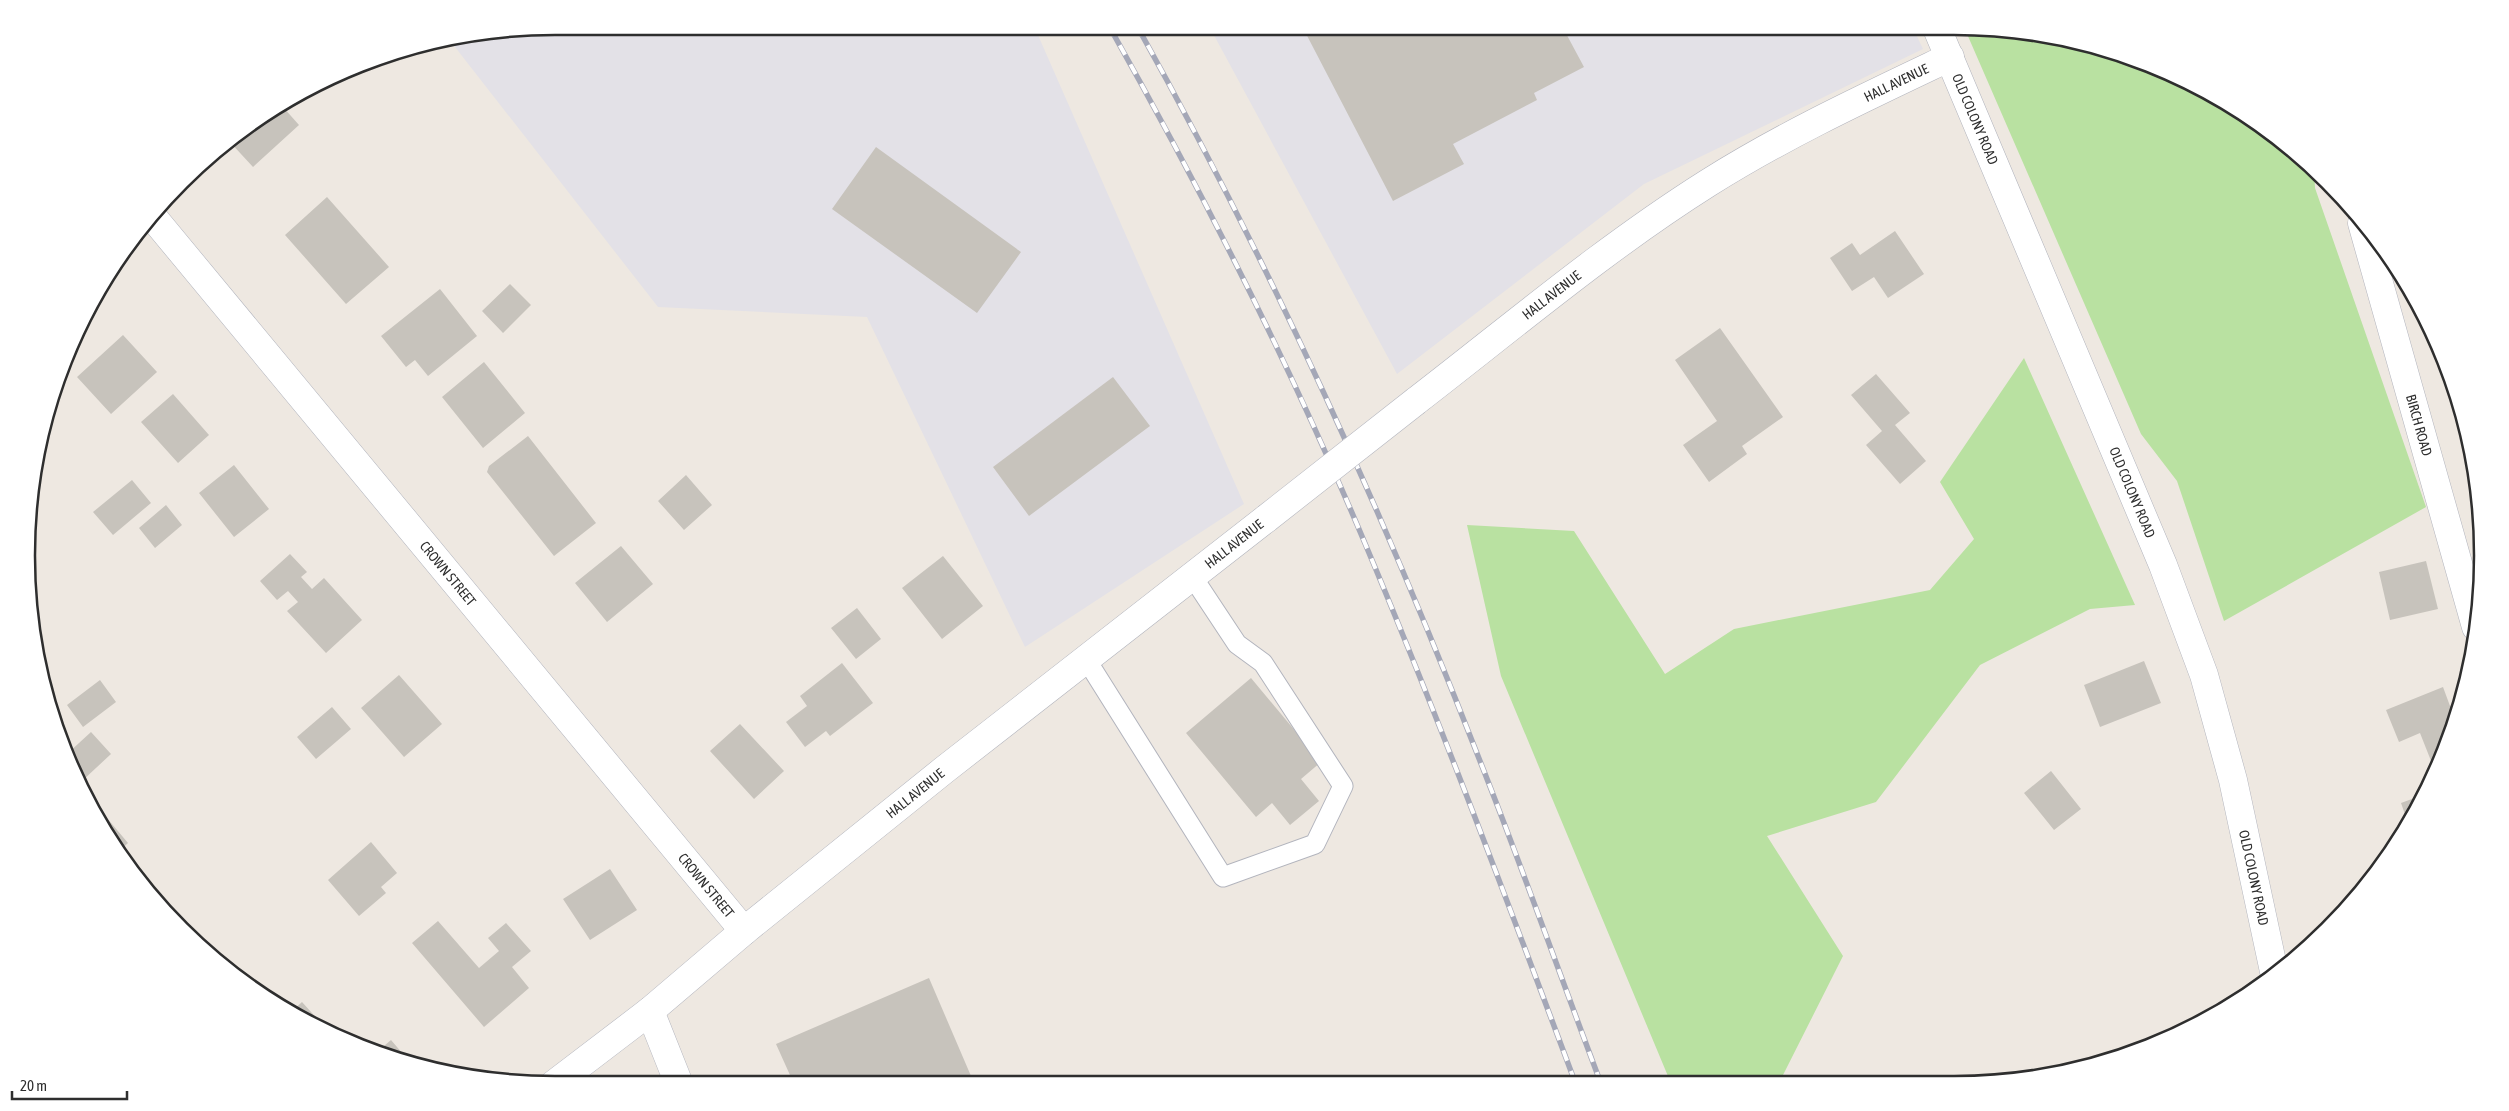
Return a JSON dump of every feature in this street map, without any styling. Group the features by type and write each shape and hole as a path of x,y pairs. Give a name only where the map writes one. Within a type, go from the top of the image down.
{"street":[{"name":"OLD COLONY ROAD","path":"1940,35 2163,565 2204,675 2233,780 2273,966"},
{"name":"HALL AVENUE","path":"564,1076 650,1011 744,931 1086,659 1612,248 1708,184 1799,129 1950,57"},
{"name":"CROWN STREET","path":"157,222 744,931"},
{"name":"BIRCH ROAD","path":"2367,240 2471,610"},
{"path":"650,1011 676,1076"}],"lane":[{"path":"1086,659 1223,877 1315,844 1343,786 1263,664 1237,644 1192,576"}],"shaded area":[{"path":"556,35 1038,35 1244,504 1025,647 867,317 658,307 454,45 488,39"},
{"path":"1214,35 1916,35 1923,49 1644,184 1397,374"}],"green space":[{"path":"1968,35 2021,39 2055,45 2121,63 2153,75 2214,105 2243,123 2297,164 2315,180 2315,188 2426,507 2224,621 2177,481 2141,434"},
{"path":"2024,358 2135,605 2090,609 1980,665 1876,802 1767,836 1843,956 1783,1076 1668,1076 1501,676 1467,525 1574,531 1665,674 1734,629 1930,590 1974,539 1940,482"}],"building":[{"path":"1307,35 1567,35 1584,67 1534,93 1537,100 1453,144 1464,164 1393,201"},
{"path":"286,111 299,125 253,167 234,147"},
{"path":"876,147 1021,252 977,313 832,209"},
{"path":"327,197 389,267 346,304 285,235"},
{"path":"1895,231 1924,274 1888,298 1874,277 1852,291 1830,258 1852,243 1860,255"},
{"path":"510,284 531,305 503,333 482,311"},
{"path":"440,289 477,336 428,376 415,360 406,367 381,336"},
{"path":"1720,328 1783,417 1742,446 1747,454 1709,482 1683,445 1717,421 1675,360"},
{"path":"123,335 157,372 111,414 77,377"},
{"path":"484,362 525,413 483,448 442,397"},
{"path":"1876,374 1910,413 1895,425 1926,461 1900,484 1866,445 1882,431 1851,395"},
{"path":"1113,377 1150,426 1029,516 993,467"},
{"path":"173,394 209,435 178,463 141,422"},
{"path":"528,436 596,523 554,556 487,472 489,466"},
{"path":"234,465 269,509 234,537 199,493"},
{"path":"686,475 712,505 684,530 658,501"},
{"path":"132,480 151,503 113,535 93,512"},
{"path":"166,505 182,525 155,548 139,528"},
{"path":"621,546 653,584 607,622 575,583"},
{"path":"290,554 307,572 301,577 312,589 324,578 362,620 326,653 287,611 298,602 288,591 277,600 260,581"},
{"path":"943,556 983,606 942,639 902,588"},
{"path":"2426,561 2438,609 2390,620 2379,572"},
{"path":"857,608 881,639 856,659 831,628"},
{"path":"2144,661 2161,703 2100,727 2084,685"},
{"path":"842,663 873,703 830,736 826,731 805,747 786,722 807,706 800,696"},
{"path":"399,675 442,724 404,757 361,708"},
{"path":"1251,678 1321,762 1301,779 1319,801 1290,825 1272,803 1256,817 1186,733"},
{"path":"100,680 116,702 83,727 67,705"},
{"path":"2443,687 2451,705 2431,761 2420,733 2399,742 2386,710"},
{"path":"332,707 351,729 316,759 297,737"},
{"path":"740,724 784,771 754,799 710,751"},
{"path":"91,732 111,754 85,778 73,749"},
{"path":"2051,771 2081,809 2054,830 2024,793"},
{"path":"2413,798 2405,814 2401,803"},
{"path":"105,815 128,843 124,846"},
{"path":"371,842 397,873 381,887 386,893 359,916 328,880"},
{"path":"610,869 637,910 590,940 563,899"},
{"path":"438,921 479,968 499,951 488,938 506,923 531,951 512,967 529,988 484,1027 412,943"},
{"path":"929,978 971,1076 790,1076 776,1044"},
{"path":"302,1002 315,1017 297,1007"},
{"path":"391,1040 401,1052 388,1048 384,1046"}],"railway":[{"path":"1114,35 1178,152 1244,280 1336,475 1446,742 1573,1076"},
{"path":"1142,35 1233,205 1278,296 1404,573 1480,761 1598,1076"}]}
